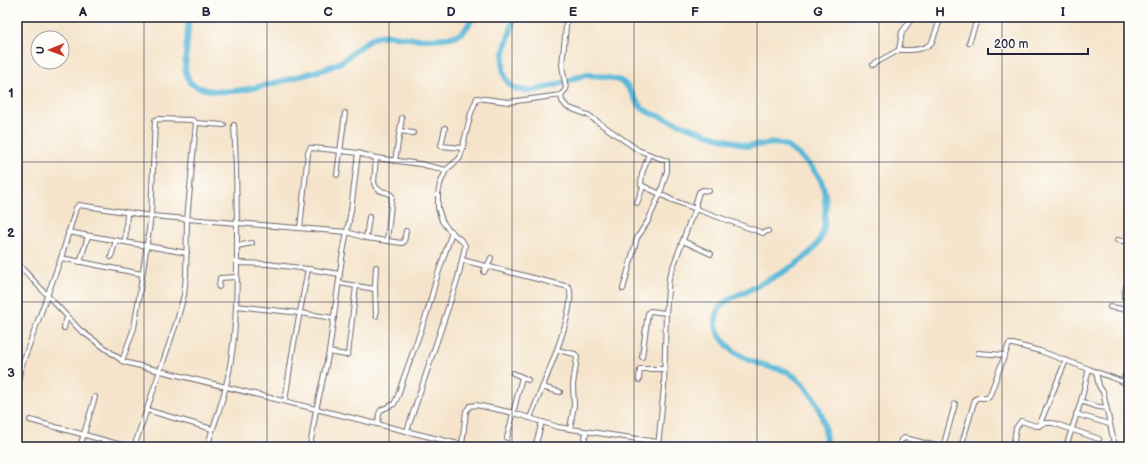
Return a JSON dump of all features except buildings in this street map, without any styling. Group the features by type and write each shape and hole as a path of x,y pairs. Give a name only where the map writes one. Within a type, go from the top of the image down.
{"street":[{"path":"567,17 562,65 562,73 566,88 561,95 562,101 568,107 588,115 635,148 665,160 667,163 667,171 660,194 648,221 637,238 623,289"},
{"path":"898,50 902,32 913,17"},
{"path":"872,66 898,50 913,50 929,46 932,42 941,17"},
{"path":"969,43 978,17"},
{"path":"407,430 455,287 462,260 464,244 444,224 438,208 438,194 440,184 446,170 460,158 471,113 477,98 509,102 561,95"},
{"path":"337,175 346,114"},
{"path":"395,161 402,118"},
{"path":"122,361 134,328 150,216 155,120 193,120 196,123 224,125"},
{"path":"134,447 159,370 177,321 184,295 187,253 187,220 196,123"},
{"path":"207,447 226,386 234,340 237,277 237,174 234,125"},
{"path":"445,128 441,146 463,148"},
{"path":"400,132 414,133"},
{"path":"300,228 308,150 312,148 340,150 446,170"},
{"path":"310,447 316,410 329,352 358,153"},
{"path":"637,202 643,187 641,185 642,174 649,154"},
{"path":"376,158 374,179 375,187 378,190 390,193 392,196 387,241"},
{"path":"643,187 696,209 762,233 768,231"},
{"path":"658,447 664,369 666,313 670,278 690,220 696,209 696,202 699,192 703,190 709,191"},
{"path":"17,391 20,370 61,258 76,208 79,205 86,205 127,214 347,232 366,238 387,241 403,242 406,231"},
{"path":"125,242 127,214"},
{"path":"366,238 369,217"},
{"path":"68,232 187,253"},
{"path":"378,424 378,414 380,410 394,404 398,396 427,313 452,232"},
{"path":"80,262 88,236"},
{"path":"111,257 116,240"},
{"path":"1117,240 1129,242"},
{"path":"683,241 711,254"},
{"path":"237,246 252,243"},
{"path":"61,258 142,274"},
{"path":"484,272 491,258"},
{"path":"462,260 569,287 569,309 557,350 530,418"},
{"path":"17,263 47,294 68,319 88,337 122,361 471,447"},
{"path":"237,263 268,264 340,274"},
{"path":"376,267 376,316"},
{"path":"285,401 308,269"},
{"path":"219,287 220,278 237,277"},
{"path":"339,283 375,289"},
{"path":"329,352 346,355 348,354 356,286"},
{"path":"1124,297 1126,287 1129,287"},
{"path":"236,306 334,318"},
{"path":"1110,306 1129,310"},
{"path":"642,357 648,313 650,311 666,313"},
{"path":"64,328 68,319"},
{"path":"961,447 975,399 989,397 1009,344 1040,351 1129,384"},
{"path":"557,350 574,354 577,357 573,385 574,405 570,429"},
{"path":"978,353 1004,354"},
{"path":"1039,426 1066,360"},
{"path":"1123,382 1129,363"},
{"path":"639,380 640,369 664,369"},
{"path":"1066,447 1081,401 1089,369"},
{"path":"1096,372 1099,386 1103,392 1115,447"},
{"path":"513,373 528,380"},
{"path":"507,438 522,377"},
{"path":"542,387 560,392"},
{"path":"80,447 95,398"},
{"path":"1081,401 1094,406 1106,408"},
{"path":"899,447 901,440 905,438 941,447 955,404"},
{"path":"462,445 466,411 470,406 476,405 514,413 570,429 658,442"},
{"path":"147,410 212,429"},
{"path":"1076,414 1110,424"},
{"path":"30,420 129,447"},
{"path":"1013,447 1016,428 1020,422 1023,421 1033,426 1039,426 1048,422 1099,439"},
{"path":"535,447 542,422"},
{"path":"584,447 586,432"}],"waterway":[{"path":"101,17 110,20 120,17"},
{"path":"189,17 185,66 186,73 190,83 213,91 253,88 327,68 344,60 374,37 393,36 415,39 440,38 459,35 467,27 473,17"},
{"path":"514,17 503,58 506,79 513,87 523,90 535,90 584,75 601,76 618,80 631,91 639,105 648,112 707,134 747,146 777,143 787,146 812,167 822,182 826,202 824,229 819,241 813,250 786,271 726,301 718,310 716,322 720,336 734,351 746,359 791,374 807,388 822,416 826,436 826,447"}]}
